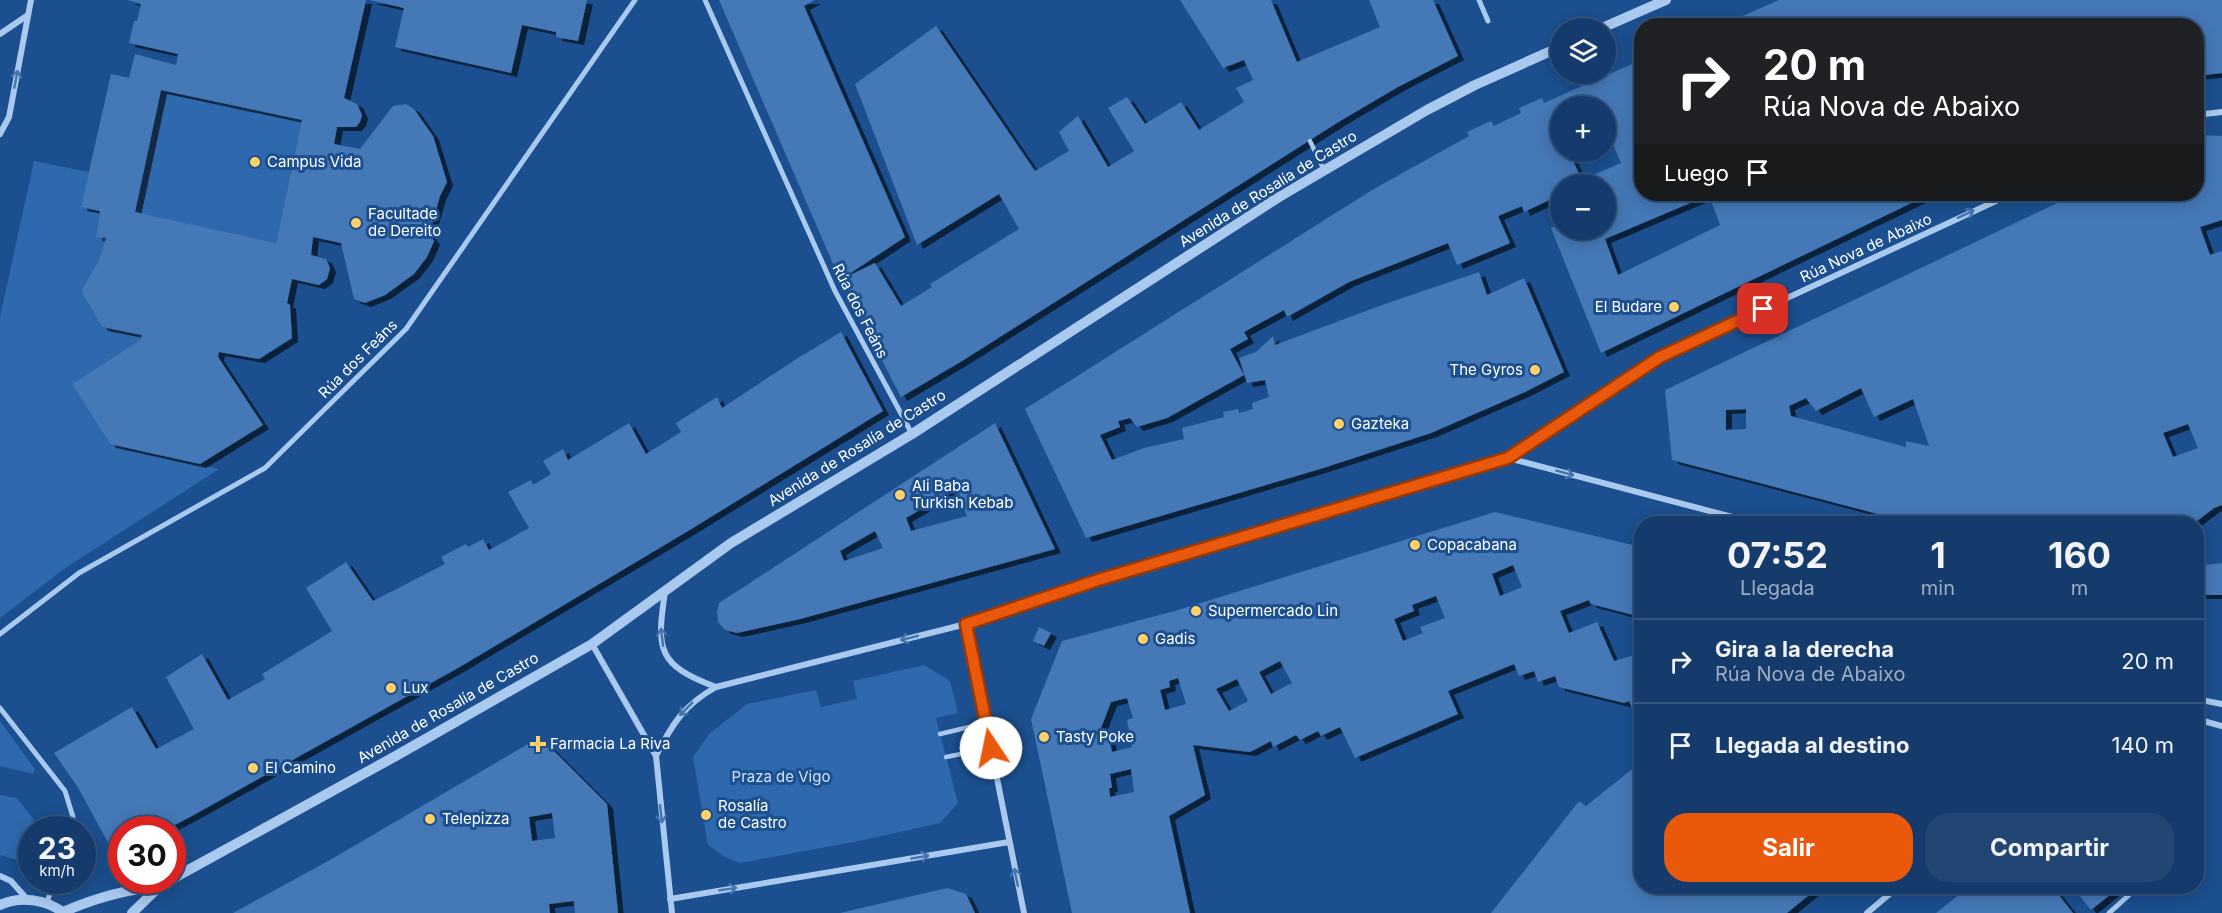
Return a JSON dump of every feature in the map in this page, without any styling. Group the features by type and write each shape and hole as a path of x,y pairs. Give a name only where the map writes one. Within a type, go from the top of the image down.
{"street":[{"path":"0,134 9,117 31,0"},
{"name":"Rúa dos Feáns","path":"0,634 79,573 264,468 398,337 413,319 635,0"},
{"name":"Rúa dos Feáns","path":"705,0 835,291 912,434"},
{"path":"1479,0 1488,21"},
{"path":"1616,22 1666,0"},
{"path":"0,34 28,15"},
{"name":"Avenida de Rosalía de Castro","path":"186,872 592,644 731,543 912,434 1279,197 1437,105 1475,85 1550,51"},
{"path":"2204,114 2222,112"},
{"name":"Rúa Nova de Abaixo","path":"966,624 1098,580 1508,458 1660,357 1995,201"},
{"path":"1508,458 1729,516"},
{"path":"665,592 660,640 670,662 690,677 716,687"},
{"path":"656,756 667,733 680,714 698,697 716,687 966,624 1024,913"},
{"path":"592,644 656,756 672,913"},
{"path":"2204,701 2222,705"},
{"path":"0,708 65,791 73,816"},
{"path":"2204,721 2222,726"},
{"path":"670,899 1009,842"},
{"path":"0,876 11,881 27,900"},
{"path":"47,903 50,894"},
{"name":"Avenida de Rosalía de Castro","path":"63,913 81,904 115,894"},
{"name":"Avenida de Rosalía de Castro","path":"132,913 151,894"},
{"path":"1867,913 1890,894"},
{"path":"2109,913 2130,894"},
{"path":"0,905 27,900 47,903 63,913"}],"lane":[{"path":"1310,141 1324,170"},
{"path":"940,734 986,723"},
{"path":"946,757 991,748"}],"green space":[{"path":"161,90 302,120 276,243 135,212"},
{"path":"34,161 89,172 81,207 100,211 96,236 106,238 99,260 81,291 102,327 142,335 140,340 72,384 110,444 219,469 64,569 0,618 0,317"},
{"name":"Praza de Vigo","path":"924,665 950,681 958,713 936,718 958,803 940,823 740,863 725,857 708,845 693,757 709,734 747,704 816,690 821,707 857,699 853,681"},
{"path":"0,721 35,769 33,774 0,766"},
{"path":"0,795 17,798 31,816 18,816 18,860 0,855"}],"building":[{"name":"Facultade de Dereito","path":"128,0 366,0 344,98 357,104 362,115 356,127 337,127 334,144 360,149 393,106 406,104 414,109 433,136 447,182 440,196 429,234 434,241 427,257 414,274 385,295 365,303 354,299 341,243 313,237 311,255 326,259 330,268 327,279 319,285 292,279 287,303 290,305 292,338 259,359 219,352 218,357 263,425 200,464 110,444 72,384 140,340 142,335 102,327 81,291 99,260 106,238 96,237 100,211 81,207 111,74 129,78 135,54 176,65 178,54 129,43 141,4","holes":["161,90 302,120 276,243 135,212"]},
{"path":"369,0 587,0 578,41 556,37 556,32 522,25 511,73 395,47 404,8"},
{"path":"719,0 815,0 804,6 905,237 840,280"},
{"path":"1180,0 1271,0 1297,62 1380,27 1369,0 1433,0 1458,56 1340,121 962,361 901,397 840,280 875,263 901,306 932,287 930,284 1019,229 999,194 917,245 855,84 936,26 1035,171 1069,151 1059,132 1078,116 1108,167 1134,151 1108,108 1127,97 1145,124 1181,102 1199,130 1244,102 1236,88 1253,80 1244,60 1223,68"},
{"path":"1779,0 2222,0 2222,73 2204,75 2204,18 1738,18"},
{"path":"1634,63 1634,201 1695,201 1616,234 1616,174 1596,174 1621,163 1616,151 1616,96 1560,96 1587,84 1616,84 1616,71"},
{"path":"1542,98 1544,103 1550,100 1550,162 1574,162 1579,174 1550,174 1550,200 1524,212 1522,206 1498,216 1510,243 1457,265 1448,243 1349,282 1287,317 1284,310 1244,332 1248,339 1230,349 1244,375 1167,418 1137,427 1130,418 1118,421 1120,427 1100,435 1112,460 1144,448 1184,439 1182,428 1224,417 1223,412 1238,409 1239,413 1253,409 1252,403 1269,397 1265,380 1247,383 1239,358 1256,352 1273,336 1275,345 1479,272 1487,295 1524,278 1564,372 1525,392 1431,433 1320,469 1086,538 1025,409 1372,190 1469,136 1467,132 1491,121 1494,126 1521,113 1519,108"},
{"path":"2204,135 2222,136 2222,220 2200,227 2210,255 2221,251 2222,253 2222,505 2204,516 1886,516 1672,460 1665,390 2061,201 2204,201","holes":["1861,388 1874,417 1913,399 1929,446 1906,441 1906,447 1791,416 1789,406 1806,398 1816,411","1746,409 1746,429 1726,430 1726,410","2188,424 2198,448 2173,457 2163,433"]},
{"path":"1711,201 1916,201 1601,353 1556,240 1605,240 1618,275 1720,225"},
{"path":"841,332 883,411 458,668 190,817 186,819 186,816 108,816 108,842 96,820 96,816 94,816 77,786 54,753 132,707 156,749 194,729 166,677 202,654 228,700 265,679 262,674 332,631 306,588 346,562 373,601 445,564 441,557 466,544 468,547 483,539 489,550 529,528 508,492 531,480 533,485 551,474 543,461 563,449 568,460 629,423 646,454 681,432 676,423 717,397 722,408"},
{"path":"995,423 1055,549 800,619 737,633 725,630 718,622 719,603","holes":["956,489 967,516 911,531 906,518","875,531 883,548 844,561 840,551"]},
{"path":"1495,512 1634,545 1634,615 1591,604 1589,600 1560,611 1569,633 1597,622 1614,661 1634,655 1634,713 1629,701 1624,703 1559,687 1555,676 1538,682 1534,671 1519,676 1514,664 1448,691 1458,714 1355,758 1340,727 1321,736 1318,731 1300,740 1296,735 1273,747 1271,741 1250,752 1193,745 1205,795 1169,816 1190,913 1072,913 1031,719 1062,641 1178,610","holes":["1513,565 1522,587 1500,596 1492,574","1436,596 1445,618 1420,627 1423,633 1403,641 1394,619 1414,611 1412,605","1280,661 1292,683 1271,694 1259,672","1178,678 1186,704 1165,710 1160,690 1170,687 1169,681","1237,679 1248,701 1229,711 1216,689","1127,698 1133,718 1127,720 1132,747 1112,752 1108,733 1102,734 1101,728 1111,702","1131,769 1134,792 1110,797 1109,788 1112,788 1110,774"]},
{"path":"2222,563 2222,595 2204,595 2204,565"},
{"path":"1039,627 1051,633 1044,646 1033,641"},
{"path":"540,737 607,804 618,913 575,913 574,901 549,904 550,913 233,913 330,860","holes":["552,813 555,838 532,841 529,817"]},
{"path":"1634,768 1634,894 1810,894 1787,913 1491,913 1579,801 1586,806"},
{"path":"947,888 966,894 975,913 840,913"},
{"path":"1960,894 2058,894 2073,913 1936,913"},
{"path":"2078,894 2111,894 2091,910"}],"place":[{"name":"Campus Vida","path":"255,162"},
{"name":"Facultade de Dereito","path":"356,223"},
{"name":"El Budare","path":"1674,307"},
{"name":"The Gyros","path":"1535,370"},
{"name":"Gazteka","path":"1339,424"},
{"name":"Ali Baba Turkish Kebab","path":"900,495"},
{"name":"Copacabana","path":"1415,545"},
{"name":"Supermercado Lin","path":"1196,611"},
{"name":"Gadis","path":"1143,639"},
{"name":"Lux","path":"391,688"},
{"name":"Tasty Poke","path":"1044,737"},
{"name":"Farmacia La Riva","path":"538,744"},
{"name":"El Camino","path":"253,768"},
{"name":"Rosalía de Castro","path":"706,815"},
{"name":"Telepizza","path":"430,819"}],"route":[{"path":"991,748 966,624 1098,580 1508,458 1660,357 1763,309"}]}
